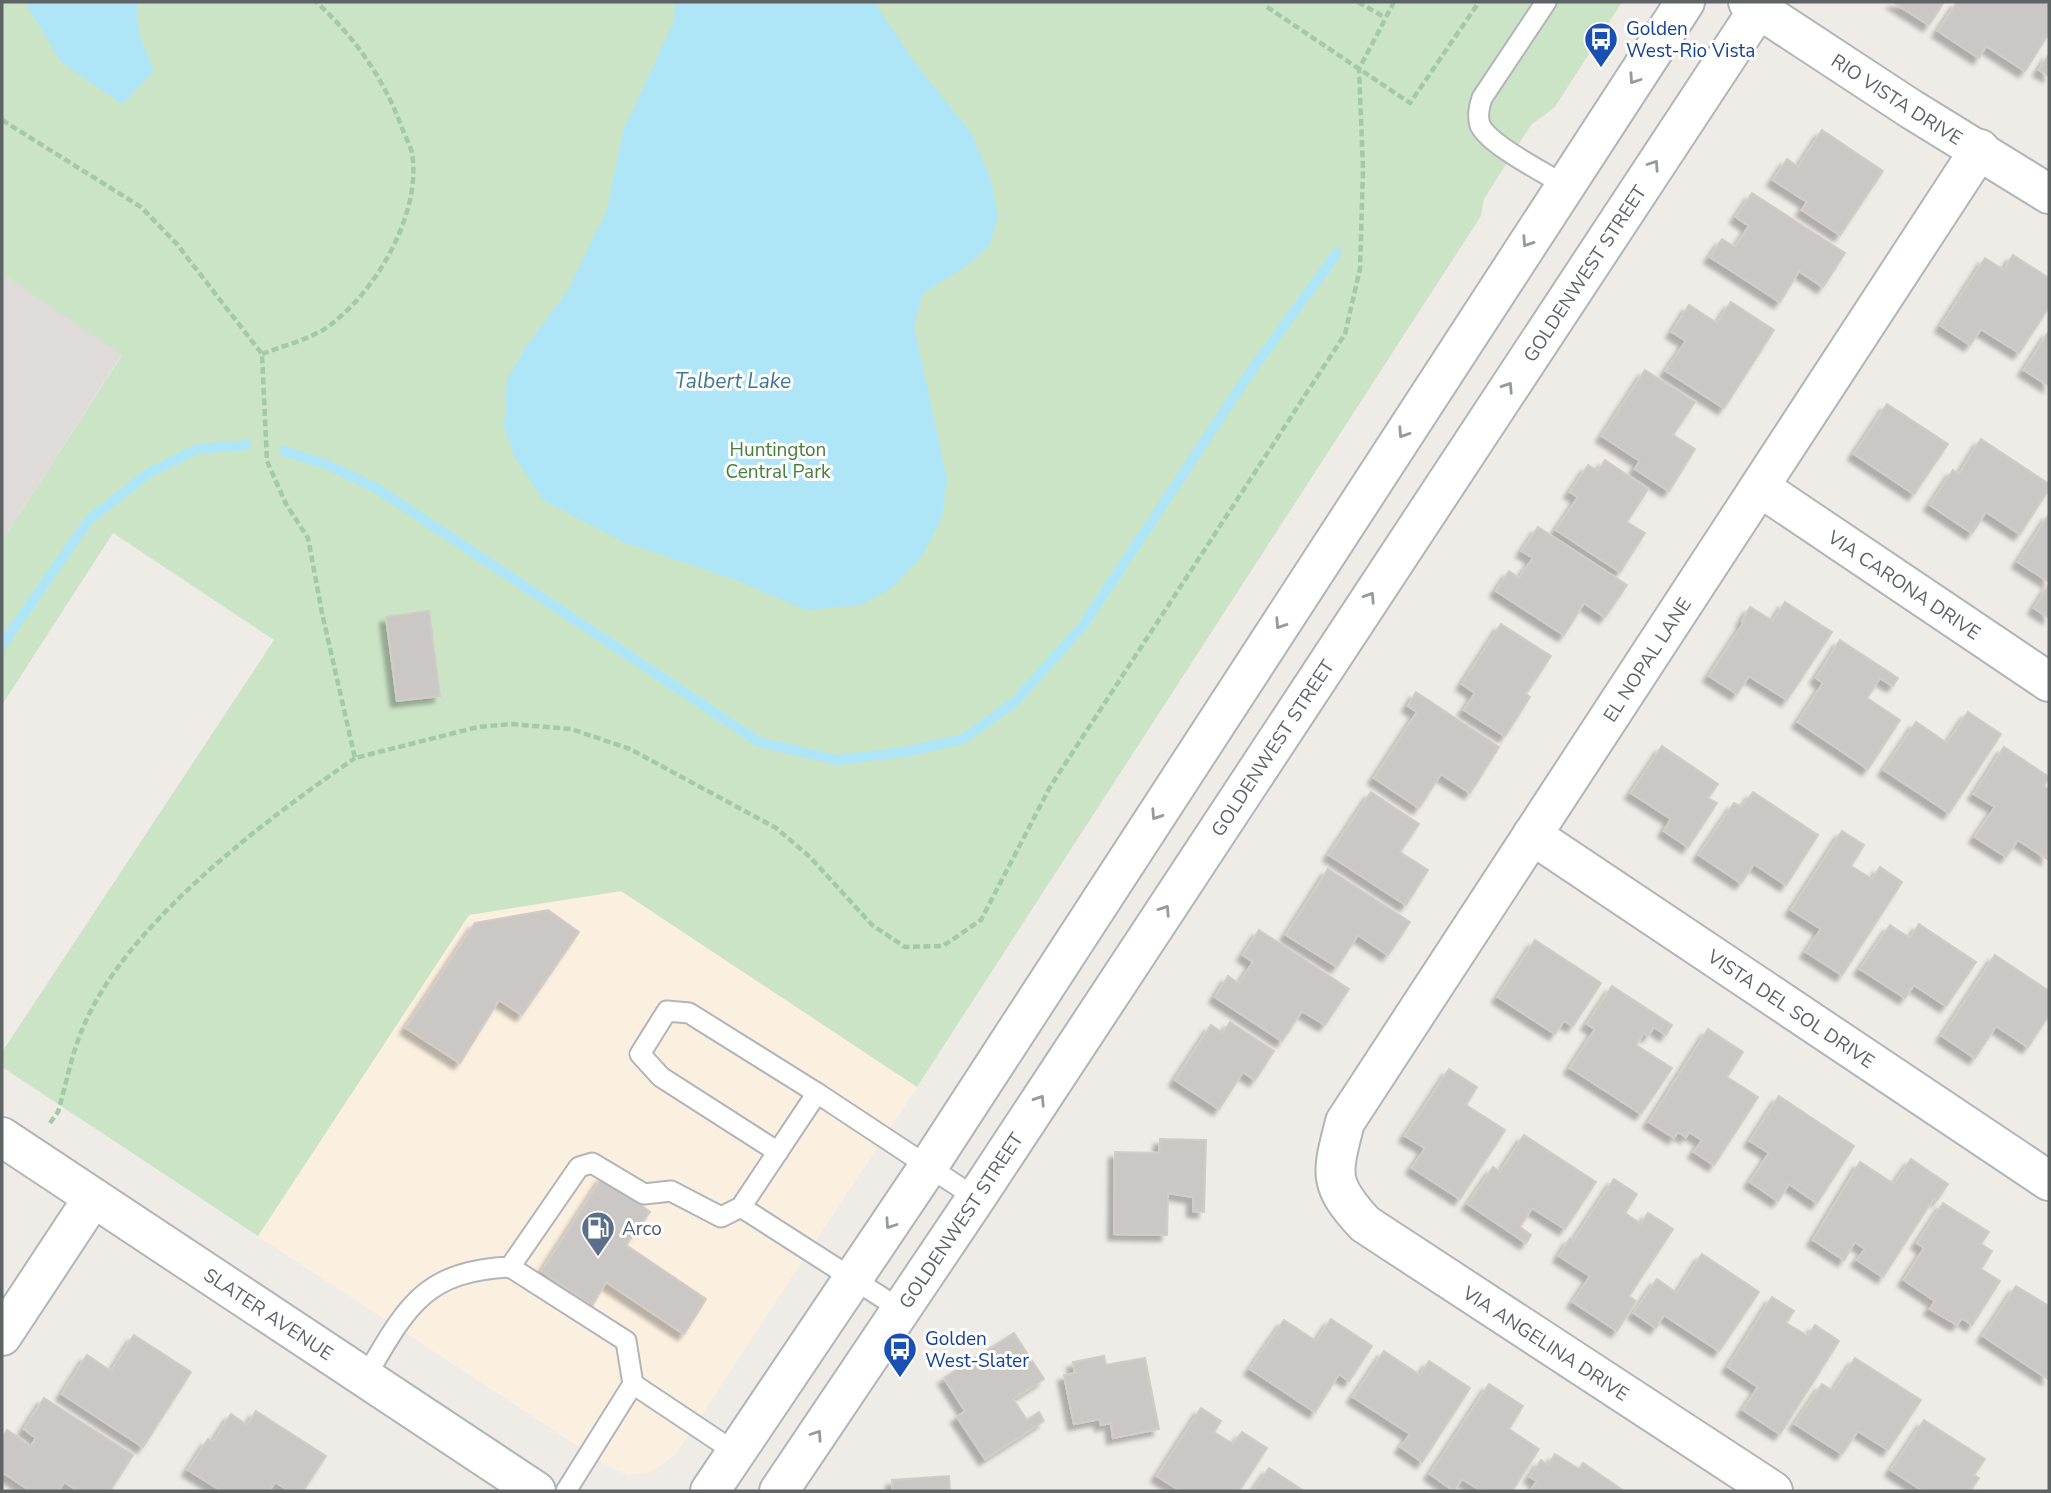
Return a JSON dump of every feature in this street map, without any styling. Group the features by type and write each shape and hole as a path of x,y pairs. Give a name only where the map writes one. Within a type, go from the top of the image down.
{"street":[{"path":"709,1491 928,1167 1685,2"},
{"name":"RIO VISTA DRIVE","path":"1757,4 1911,109 1980,149 2049,194"},
{"name":"GOLDENWEST STREET","path":"779,1491 976,1198 1757,4"},
{"name":"EL NOPAL LANE","path":"1336,1180 1337,1156 1345,1122 1980,149"},
{"name":"VIA CARONA DRIVE","path":"1761,488 2049,682"},
{"name":"VISTA DEL SOL DRIVE","path":"1532,835 2049,1181"},
{"name":"SLATER AVENUE","path":"16,1146 536,1491"},
{"name":"VIA ANGELINA DRIVE","path":"1336,1180 1342,1199 1365,1224 1773,1491"},
{"path":"2,1336 93,1198"}],"lane":[{"path":"1546,2 1482,98 1478,110 1480,125 1490,138 1564,185"},
{"path":"778,1152 661,1077 640,1054 667,1011 689,1013 817,1093 976,1198"},
{"path":"510,1267 579,1167 592,1163 644,1194 671,1191 721,1217 741,1207 817,1093"},
{"path":"741,1207 900,1310"},
{"path":"365,1378 414,1301 438,1282 482,1269 510,1267 626,1341 633,1384 566,1491"},
{"path":"633,1384 734,1452"}],"path":[{"path":"262,354 326,328 371,286 395,244 410,194 412,153 387,89 340,23 316,2"},
{"path":"1358,2 1384,17"},
{"path":"16,1146 58,1112 82,1029 115,972 168,909 213,867 304,794 355,758 478,727 511,724 571,729 630,749 776,828 810,858 872,925 905,947 943,946 981,920 1051,787 1345,334 1360,269 1363,169 1359,69 1394,2"},
{"path":"1268,7 1410,103 1479,2"},
{"path":"2,120 141,207 176,243 262,354 267,461 286,504 309,538 322,613 355,758"}],"shaded area":[{"path":"2,274 122,354 2,541"},
{"path":"621,891 917,1087 675,1455 651,1472 628,1475 610,1467 258,1236 469,915"}],"green space":[{"name":"Huntington Central Park","path":"2,2 1622,2 1555,107 1531,125 1484,199 1481,216 917,1087 621,891 469,915 258,1236 2,1067 2,1052 274,640 113,533 2,705 2,541 122,355 2,274"}],"water":[{"path":"25,2 137,2 139,33 154,71 122,104 61,62"},
{"name":"Talbert Lake","path":"675,2 874,2 913,60 972,134 991,180 998,216 990,244 968,265 923,293 914,326 947,479 942,517 923,555 892,588 861,605 806,610 736,580 623,542 543,500 514,456 504,426 507,379 529,342 567,292 607,210 623,131 674,21"}],"building":[{"path":"1893,2 1944,2 1929,25"},
{"path":"1957,2 2049,2 2049,33 2025,71 1986,46 1979,58 1938,31"},
{"path":"2049,54 2049,76 2039,70"},
{"path":"1822,130 1883,171 1840,235 1802,210 1807,202 1773,180 1787,159 1798,167"},
{"path":"1752,193 1845,253 1823,287 1799,271 1780,302 1710,257 1722,239 1735,247 1749,226 1736,217"},
{"path":"2013,255 2049,278 2049,307 2019,353 1981,329 1970,345 1941,326 1985,258 2004,270"},
{"path":"1731,302 1774,330 1724,408 1666,371 1686,341 1672,332 1689,305 1717,323"},
{"path":"2049,331 2049,386 2024,370"},
{"path":"1645,370 1695,402 1673,435 1695,449 1669,491 1635,469 1640,461 1602,436"},
{"path":"1887,404 1948,444 1914,494 1854,454"},
{"path":"1981,439 2049,484 2049,489 2020,534 1986,512 1972,533 1930,505 1953,470 1959,474"},
{"path":"1605,460 1648,489 1627,522 1645,533 1620,572 1556,530 1578,497 1570,492 1588,465 1598,471"},
{"path":"2049,514 2049,582 2018,562"},
{"path":"1538,527 1627,585 1605,617 1584,603 1564,635 1496,591 1509,571 1519,578 1533,558 1522,551"},
{"path":"2049,584 2049,618 2034,608"},
{"path":"1785,602 1832,632 1787,700 1749,676 1737,694 1709,676 1744,622 1742,621 1750,607 1773,621"},
{"path":"429,611 440,696 397,701 386,617"},
{"path":"1501,624 1551,656 1526,694 1530,697 1505,736 1464,710 1475,693 1462,684"},
{"path":"1840,640 1898,678 1893,686 1880,678 1867,698 1900,720 1868,769 1798,722 1823,683 1816,678"},
{"path":"1416,692 1499,747 1470,793 1441,774 1419,808 1374,778 1417,712 1408,706"},
{"path":"1968,712 2001,734 1949,813 1884,770 1916,722 1947,743"},
{"path":"1662,746 1718,784 1708,798 1717,803 1688,847 1664,831 1671,819 1631,793"},
{"path":"2004,747 2049,777 2044,786 2049,790 2047,859 2018,840 2006,857 1975,837 1995,807 1974,794"},
{"path":"1371,792 1419,824 1400,852 1428,870 1406,905 1329,855"},
{"path":"1753,792 1818,835 1786,885 1754,864 1741,883 1699,855 1734,803 1742,807"},
{"path":"1842,831 1864,845 1851,866 1872,879 1880,867 1902,882 1842,975 1806,952 1821,929 1791,910"},
{"path":"1328,869 1410,922 1388,955 1358,935 1337,967 1286,935"},
{"path":"548,910 579,932 522,1015 499,1000 460,1063 406,1028 475,923"},
{"path":"1919,924 1976,962 1946,1006 1914,985 1905,998 1860,969 1890,925 1910,938"},
{"path":"1259,930 1349,989 1325,1025 1302,1011 1282,1041 1215,997 1228,976 1239,984 1253,962 1243,955"},
{"path":"1535,940 1601,983 1573,1026 1564,1021 1555,1034 1498,997"},
{"path":"1995,955 2049,991 2049,1015 2028,1047 1996,1026 1975,1058 1942,1036"},
{"path":"1612,986 1672,1025 1666,1035 1654,1027 1648,1036 1644,1033 1636,1045 1672,1068 1641,1114 1570,1068 1595,1029 1587,1024"},
{"path":"1230,1022 1274,1051 1255,1080 1243,1072 1219,1109 1175,1080 1211,1025 1223,1033"},
{"path":"1708,1029 1743,1052 1727,1077 1758,1097 1714,1165 1694,1152 1702,1140 1689,1132 1686,1137 1678,1132 1674,1138 1649,1122"},
{"path":"1449,1069 1477,1087 1466,1105 1505,1130 1460,1199 1412,1168 1425,1148 1405,1136"},
{"path":"1779,1096 1854,1146 1817,1203 1789,1184 1778,1201 1750,1182 1769,1153 1750,1141"},
{"path":"1524,1135 1596,1182 1565,1229 1532,1208 1520,1227 1531,1235 1526,1243 1468,1204 1493,1167 1500,1172"},
{"path":"1160,1139 1206,1140 1204,1212 1193,1211 1193,1197 1168,1193 1167,1235 1114,1234 1115,1152 1159,1153"},
{"path":"1911,1159 1948,1184 1937,1200 1934,1198 1883,1277 1857,1260 1865,1249 1855,1242 1844,1260 1813,1240 1860,1162 1894,1184"},
{"name":"Arco","path":"603,1176 650,1212 626,1245 706,1299 684,1334 606,1282 592,1306 542,1271"},
{"path":"1614,1179 1637,1194 1625,1213 1641,1224 1648,1213 1673,1229 1629,1296 1636,1301 1617,1331 1573,1302 1590,1276 1559,1256 1570,1238 1573,1241"},
{"path":"1943,1203 1989,1232 1981,1244 1992,1251 1981,1269 2000,1281 1972,1325 1962,1318 1957,1325 1930,1309 1935,1301 1904,1280 1924,1248 1917,1243"},
{"path":"1702,1254 1759,1292 1719,1351 1664,1315 1656,1328 1634,1313 1657,1279 1677,1293"},
{"path":"2016,1286 2049,1306 2048,1379 1983,1336"},
{"path":"1772,1297 1794,1311 1786,1323 1808,1336 1815,1325 1839,1341 1780,1434 1743,1410 1758,1387 1728,1367"},
{"path":"1331,1319 1372,1346 1349,1381 1339,1374 1315,1412 1250,1369 1284,1320 1316,1341"},
{"path":"1014,1333 1044,1379 1013,1399 1027,1420 1039,1412 1044,1421 985,1459 957,1417 965,1411 944,1378"},
{"path":"134,1335 191,1372 143,1447 62,1394 87,1355 111,1371"},
{"path":"1384,1351 1420,1375 1429,1361 1470,1388 1422,1462 1401,1447 1410,1434 1353,1397"},
{"path":"1104,1356 1106,1365 1145,1358 1159,1429 1113,1438 1111,1423 1101,1425 1100,1419 1074,1424 1064,1375 1075,1373 1073,1362"},
{"path":"1855,1358 1921,1400 1888,1450 1858,1431 1842,1454 1795,1424 1822,1384 1833,1391"},
{"path":"1489,1384 1523,1406 1509,1429 1539,1449 1512,1491 1482,1491 1462,1479 1454,1491 1430,1474"},
{"path":"44,1398 133,1455 110,1491 79,1491 64,1482 58,1491 31,1491 2,1472 2,1438 7,1430 31,1446 36,1438 24,1429"},
{"path":"1201,1408 1221,1421 1214,1432 1233,1444 1242,1432 1267,1448 1239,1491 1181,1491 1157,1476"},
{"path":"256,1411 326,1456 303,1491 290,1491 275,1482 269,1491 222,1491 188,1470 208,1439 213,1442 231,1414 247,1425"},
{"path":"1924,1420 1985,1459 1974,1475 1979,1478 1970,1491 1923,1491 1891,1470"},
{"path":"1555,1454 1579,1469 1583,1463 1624,1491 1530,1491 1537,1481 1530,1477 1541,1460 1548,1465"},
{"path":"1269,1468 1304,1491 1253,1491"},
{"path":"949,1476 950,1491 893,1491 892,1480"}],"waterway":[{"path":"284,451 328,465 378,489 759,742 837,760 905,752 963,739 1015,702 1084,624 1249,374 1337,253"},
{"path":"2,645 89,520 147,474 197,449 247,445"}],"place":[{"name":"Golden West-Rio Vista","path":"1601,69"},
{"name":"Arco","path":"598,1258"},
{"name":"Golden West-Slater","path":"900,1379"}]}
